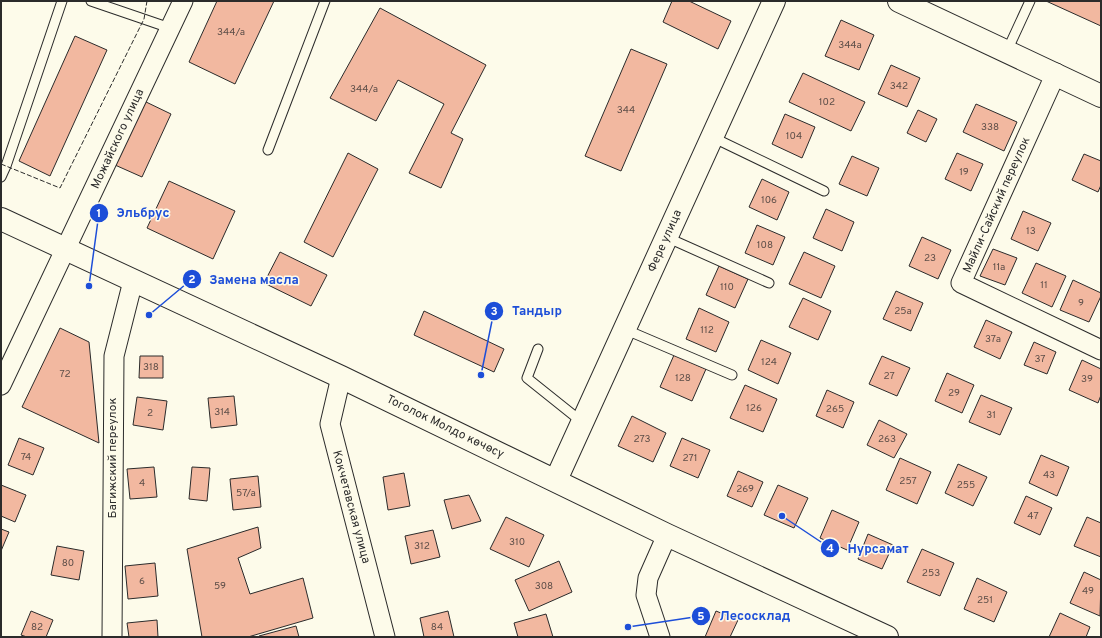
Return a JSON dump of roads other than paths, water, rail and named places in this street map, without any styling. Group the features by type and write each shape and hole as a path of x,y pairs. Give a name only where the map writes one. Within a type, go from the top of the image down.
{"main road":[{"name":"Фере улица","path":"556,480 774,1"},
{"path":"899,1 1056,73 1101,96"},
{"name":"Тоголок Молдо көчөсү","path":"1,219 341,377 667,535 887,637"}],"street":[{"name":"Можайского улица","path":"1,385 170,28 179,3"},
{"name":"Майли-Сайский переулок","path":"1056,73 961,283 1101,350"},
{"name":"Багижский переулок","path":"112,637 114,356 133,281"},
{"name":"Кокчетавская улица","path":"341,377 330,424 385,637"},
{"path":"660,637 646,595 648,578 667,535"}],"lane":[{"path":"1,177 62,1"},
{"path":"91,1 170,28"},
{"path":"268,150 325,1"},
{"path":"1007,51 1030,1"},
{"path":"712,137 824,191"},
{"path":"666,237 769,283"},
{"path":"624,329 732,375"},
{"path":"538,350 527,378 582,422"}],"place":[{"name":"Эльбрус","path":"89,286"},
{"name":"Замена масла","path":"149,315"},
{"name":"Тандыр","path":"481,375"},
{"name":"Нурсамат","path":"782,516"},
{"name":"Лесосклад","path":"628,627"}]}
